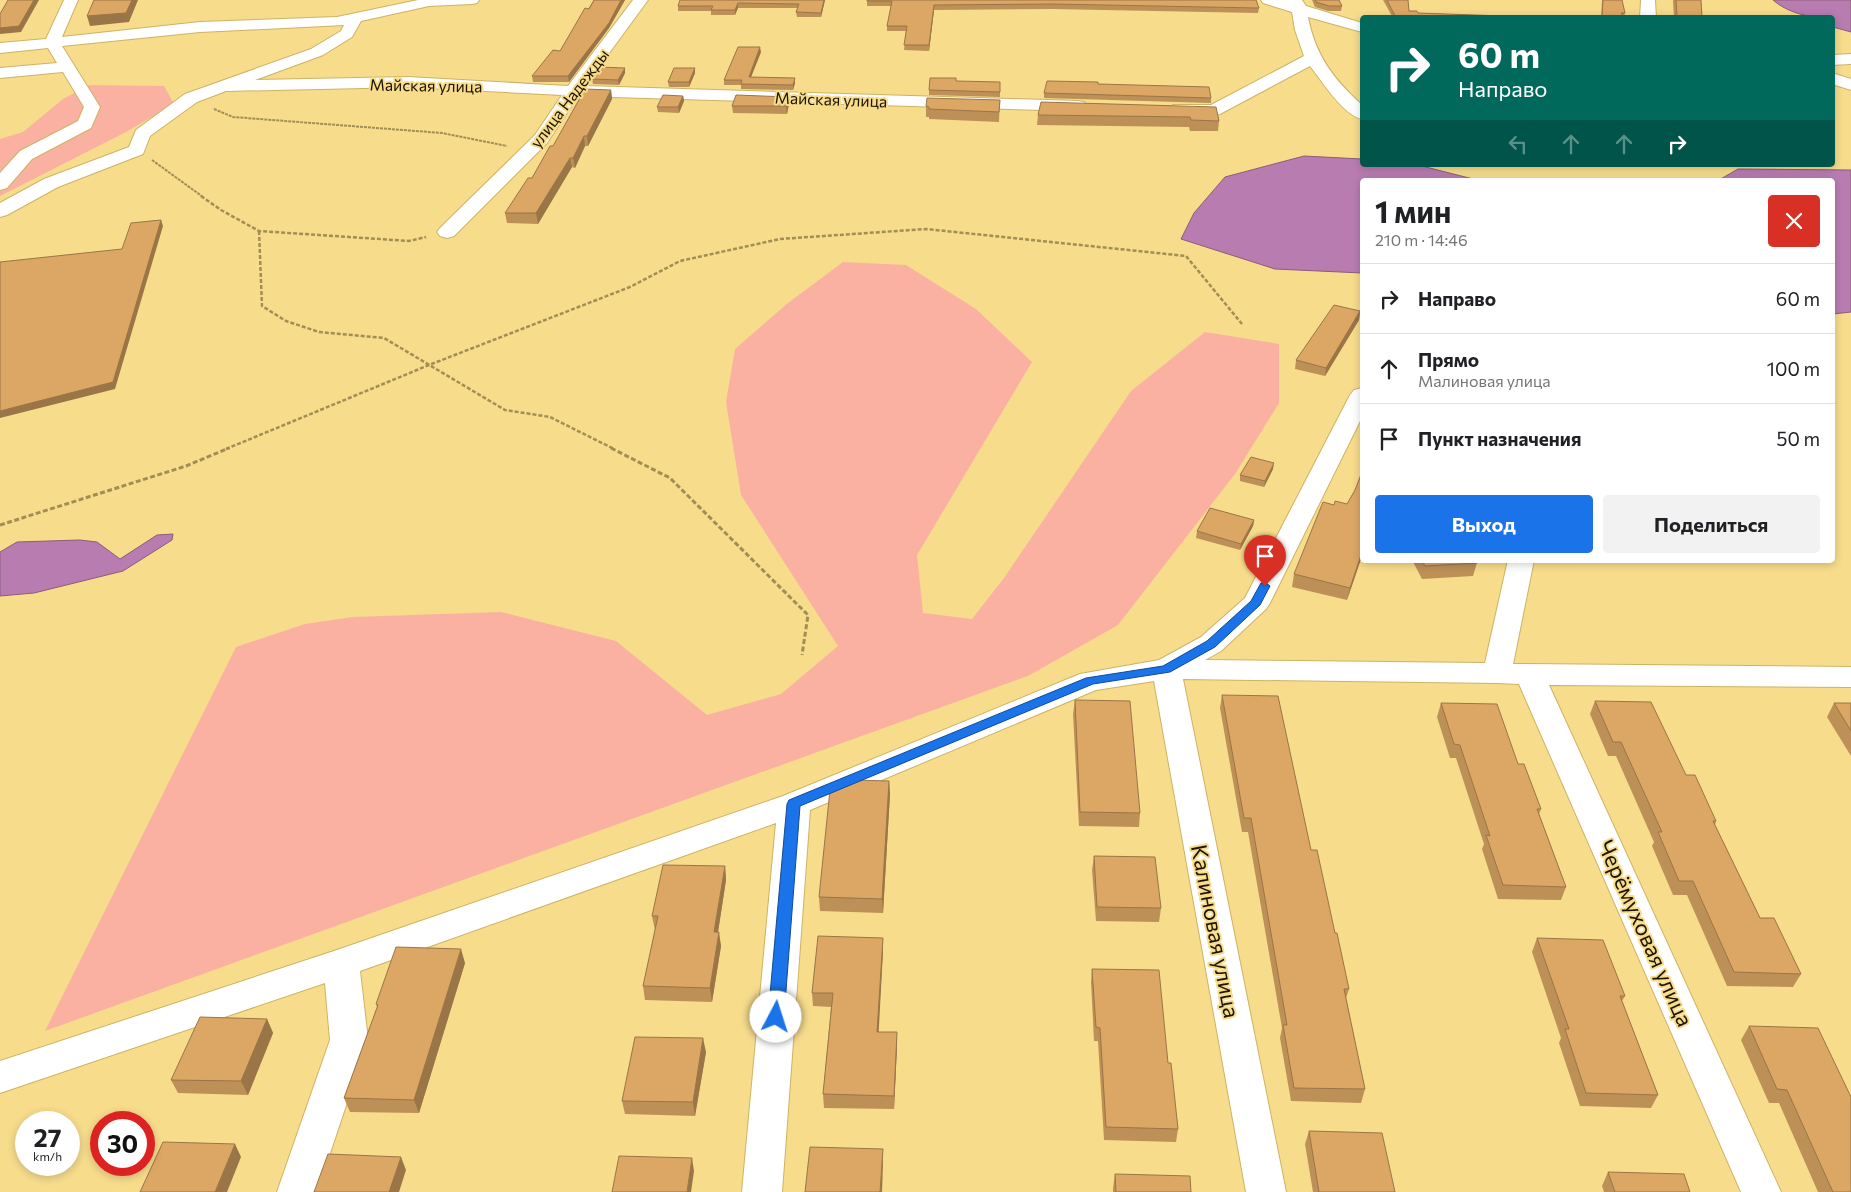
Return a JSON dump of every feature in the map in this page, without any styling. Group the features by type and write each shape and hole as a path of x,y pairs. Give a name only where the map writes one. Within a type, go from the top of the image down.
{"street":[{"path":"52,42 71,0"},
{"path":"0,48 200,27 337,22 429,2 472,0"},
{"name":"улица Надежды","path":"447,232 541,140 573,91 641,0"},
{"path":"1268,0 1297,4 1329,20"},
{"path":"1648,0 1648,15"},
{"path":"1297,4 1303,30 1313,58 1338,92 1360,112"},
{"path":"0,211 51,184 137,150 142,134 191,98 317,52 347,34 355,18"},
{"path":"1303,30 1317,20 1329,20 1360,27"},
{"path":"0,184 26,155 85,124 92,107 52,42"},
{"path":"1164,108 1214,110 1313,58"},
{"path":"1835,60 1851,59"},
{"path":"0,73 68,67"},
{"path":"1835,79 1851,85"},
{"name":"Майская улица","path":"223,86 408,82 573,91 1096,106"},
{"path":"1166,669 1211,644 1256,603 1360,399"},
{"path":"1497,673 1520,563"},
{"path":"0,1077 341,964 794,804 1090,681 1166,669 1530,675 1851,677"},
{"name":"Калиновая улица","path":"1166,669 1266,1192"},
{"name":"Черёмуховая улица","path":"1530,675 1761,1192"},
{"path":"762,1192 794,804"},
{"path":"297,1192 349,1040 341,964"}],"path":[{"path":"191,98 232,117 442,133 530,150"},
{"path":"137,150 221,210 259,230 409,241 447,232"},
{"path":"0,525 186,466 429,365 630,288 680,261 780,239 926,229 1186,256 1242,324"},
{"path":"259,230 262,306 286,320 319,332 384,338 505,410 550,417 670,478 808,615 802,655"}],"shaded area":[{"path":"1773,0 1851,0 1851,32 1835,28 1835,15 1806,15 1793,12"},
{"path":"89,85 164,86 174,104 126,132 0,196 0,139 23,132 63,99"},
{"path":"1304,156 1360,159 1360,167 1426,167 1469,178 1360,178 1360,273 1275,269 1181,239 1194,213 1225,177"},
{"path":"1738,169 1851,170 1851,312 1835,314 1835,178 1722,178"},
{"path":"843,262 906,265 976,309 1032,362 917,555 923,613 972,619 1004,578 1131,391 1205,332 1279,344 1279,403 1235,474 1118,625 1028,676 45,1031 236,647 305,624 353,617 501,612 616,641 707,715 781,694 838,646 741,495 726,402 735,349 788,303"},
{"path":"173,534 172,540 123,571 34,593 0,596 0,552 17,542 80,540 97,542 120,559 157,535"}],"building":[{"path":"8,0 34,0 19,26 0,28 0,14"},
{"path":"94,0 132,0 126,13 87,16"},
{"path":"594,0 621,0 609,23 568,76 532,76 553,50 560,51 585,8 589,9"},
{"path":"680,0 824,0 821,13 796,12 799,4 738,3 735,10 711,10 713,6 678,6"},
{"path":"867,0 1256,0 1259,8 1052,4 934,5 929,45 904,45 907,26 887,26 892,1"},
{"path":"1315,0 1339,0 1342,6 1329,6"},
{"path":"1387,0 1408,0 1409,11 1417,11 1418,13 1475,15 1394,15"},
{"path":"1603,0 1622,0 1625,13 1621,13 1623,15 1602,15"},
{"path":"1676,0 1701,0 1702,15 1677,15"},
{"path":"738,47 760,47 749,77 795,78 793,85 741,84 742,80 724,80"},
{"path":"599,67 625,68 618,80 592,79"},
{"path":"674,68 695,68 689,82 668,82"},
{"path":"930,78 956,78 956,81 1000,82 1000,92 929,90"},
{"path":"1047,81 1209,87 1211,98 1044,93"},
{"path":"585,89 611,90 573,158 570,158 536,213 505,213 528,178 532,178 550,146 553,146"},
{"path":"663,95 683,96 678,107 657,107"},
{"path":"736,95 789,97 786,106 732,106"},
{"path":"927,98 1000,100 999,112 929,109 926,106"},
{"path":"1041,102 1216,107 1219,121 1191,120 1190,117 1038,115"},
{"path":"161,220 113,382 0,411 0,262 122,249 131,223"},
{"path":"1334,305 1360,311 1326,368 1296,360"},
{"path":"1251,457 1274,463 1265,481 1240,475"},
{"path":"1360,477 1360,558 1350,588 1294,574 1323,502 1334,505 1335,501 1347,504"},
{"path":"1210,508 1254,520 1241,544 1197,531"},
{"path":"1424,563 1477,563 1425,566"},
{"path":"1222,695 1278,696 1311,850 1317,850 1335,933 1337,933 1349,989 1344,989 1365,1089 1294,1088 1283,1025 1287,1025 1251,818 1244,818"},
{"path":"1075,700 1130,701 1140,813 1080,812"},
{"path":"1595,701 1651,702 1686,775 1695,775 1716,821 1713,821 1760,918 1774,918 1801,974 1734,972 1693,881 1679,881 1658,832 1662,832 1621,742 1613,742"},
{"path":"1441,703 1497,704 1518,764 1524,764 1541,809 1537,809 1566,887 1503,885 1486,835 1490,836 1460,745 1454,744"},
{"path":"1834,703 1851,703 1851,731"},
{"path":"854,780 889,781 882,899 819,897 830,790"},
{"path":"1094,856 1155,857 1161,908 1097,907"},
{"path":"663,865 725,866 714,932 719,932 710,988 643,986 658,916 652,916"},
{"path":"818,936 883,938 877,1032 897,1032 894,1096 823,1094 833,993 812,993"},
{"path":"1537,938 1603,940 1625,996 1620,996 1658,1095 1586,1093 1565,1029 1569,1029"},
{"path":"396,947 461,949 414,1100 344,1098 378,1005 376,1004"},
{"path":"1092,969 1159,970 1168,1063 1171,1063 1178,1129 1106,1127 1100,1028 1096,1027"},
{"path":"200,1017 267,1019 241,1081 171,1080"},
{"path":"1749,1026 1818,1028 1851,1097 1851,1192 1833,1192 1787,1090 1777,1089"},
{"path":"635,1037 703,1038 693,1102 622,1101"},
{"path":"1309,1131 1382,1133 1395,1192 1319,1192"},
{"path":"163,1142 235,1144 215,1192 140,1192 147,1176 155,1176 155,1159"},
{"path":"810,1147 883,1149 880,1192 805,1192"},
{"path":"328,1154 401,1157 389,1192 314,1192"},
{"path":"619,1156 692,1158 687,1192 612,1192"},
{"path":"1608,1172 1684,1174 1690,1192 1615,1192"},
{"path":"1115,1174 1190,1176 1191,1192 1116,1192"}],"route":[{"path":"776,1017 794,804 1090,681 1166,669 1211,644 1256,603 1265,586"}]}
